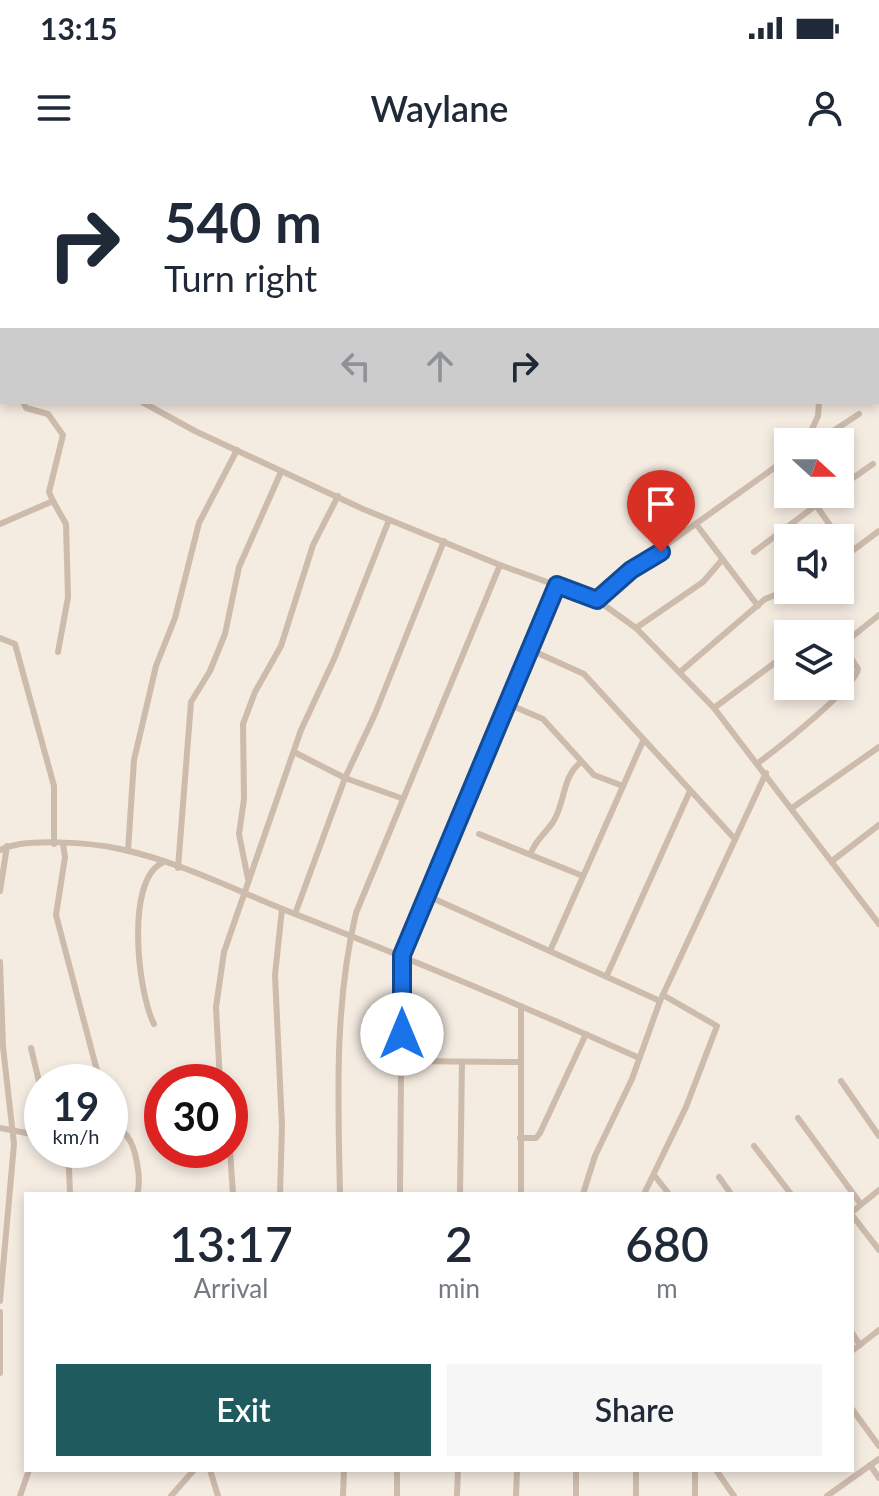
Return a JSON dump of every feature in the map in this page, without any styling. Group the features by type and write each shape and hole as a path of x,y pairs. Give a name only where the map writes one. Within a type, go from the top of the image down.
{"street":[{"path":"24,404 26,408 48,414 63,435 49,492 66,524 68,597 58,652"},
{"path":"146,404 281,472 389,520 597,600 636,628 714,708 832,861 876,912 879,924"},
{"path":"813,428 819,404"},
{"path":"838,428 859,414"},
{"path":"128,851 134,760 156,666 175,618 208,499 237,450"},
{"path":"854,477 873,464"},
{"path":"597,600 696,524 774,471"},
{"path":"178,868 191,702 210,671 225,634 239,567 281,472"},
{"path":"248,880 239,834 244,799 243,724 255,692 281,646 313,545 338,496"},
{"path":"0,524 53,501"},
{"path":"754,552 813,508"},
{"path":"219,1064 216,1020 218,981 224,952 294,752 389,520"},
{"path":"696,524 758,606"},
{"path":"854,549 879,531"},
{"path":"295,914 345,778 375,714 444,541"},
{"path":"636,628 703,582 722,560"},
{"path":"340,1192 338,1046 356,913 500,565"},
{"path":"400,1192 402,955 557,585"},
{"path":"680,672 758,606 774,597"},
{"path":"758,763 820,713 855,677 858,669 846,650 848,640 879,615"},
{"path":"0,638 15,644 44,743 54,786 54,844"},
{"path":"531,650 584,674 733,837"},
{"path":"714,708 774,663"},
{"path":"508,704 543,719 594,775 623,786"},
{"path":"550,951 643,741"},
{"path":"792,808 879,747"},
{"path":"294,752 345,778 401,798"},
{"path":"531,853 537,836 554,821 569,777 580,763"},
{"path":"584,1192 595,1156 632,1079 637,1057 662,998 733,837 766,773"},
{"path":"607,975 690,791"},
{"path":"832,861 879,825"},
{"path":"479,834 583,876"},
{"path":"63,844 65,857 56,915 95,1064"},
{"path":"0,891 4,848 63,844 128,851 245,892 402,955 637,1057"},
{"path":"154,1024 146,998 137,924 150,872 162,863"},
{"path":"428,896 662,998 717,1026 645,1192"},
{"path":"280,1192 282,1126 275,975 282,909"},
{"path":"0,962 3,1047 13,1132 13,1170 0,1301"},
{"path":"521,1007 521,1192"},
{"path":"520,1138 536,1138 540,1133 586,1034"},
{"path":"31,1048 35,1064"},
{"path":"402,1061 521,1062"},
{"path":"460,1192 462,1062"},
{"path":"841,1081 879,1136"},
{"path":"798,1118 852,1192"},
{"path":"0,1128 24,1134"},
{"path":"128,1138 139,1180 137,1192"},
{"path":"754,1146 789,1192"},
{"path":"69,1168 70,1192"},
{"path":"231,1168 233,1192"},
{"path":"654,1175 667,1192"},
{"path":"719,1177 730,1192"},
{"path":"854,1211 860,1203 879,1190"},
{"path":"854,1195 860,1203"},
{"path":"854,1217 879,1250"},
{"path":"0,1312 0,1373"},
{"path":"854,1350 876,1332 879,1341"},
{"path":"854,1336 860,1345"},
{"path":"854,1412 879,1446"},
{"path":"830,1495 879,1459"},
{"path":"870,1465 879,1478"},
{"path":"854,1468 859,1474"},
{"path":"20,1496 28,1472"},
{"path":"171,1496 192,1472"},
{"path":"211,1472 218,1496"},
{"path":"343,1496 344,1472"},
{"path":"397,1472 397,1496"},
{"path":"457,1496 458,1472"},
{"path":"516,1496 517,1472"},
{"path":"576,1472 576,1496"},
{"path":"636,1472 636,1496"},
{"path":"695,1472 695,1496"},
{"path":"717,1472 734,1496"}],"route":[{"path":"402,1034 402,955 557,585 597,600 631,570 661,552"}]}
